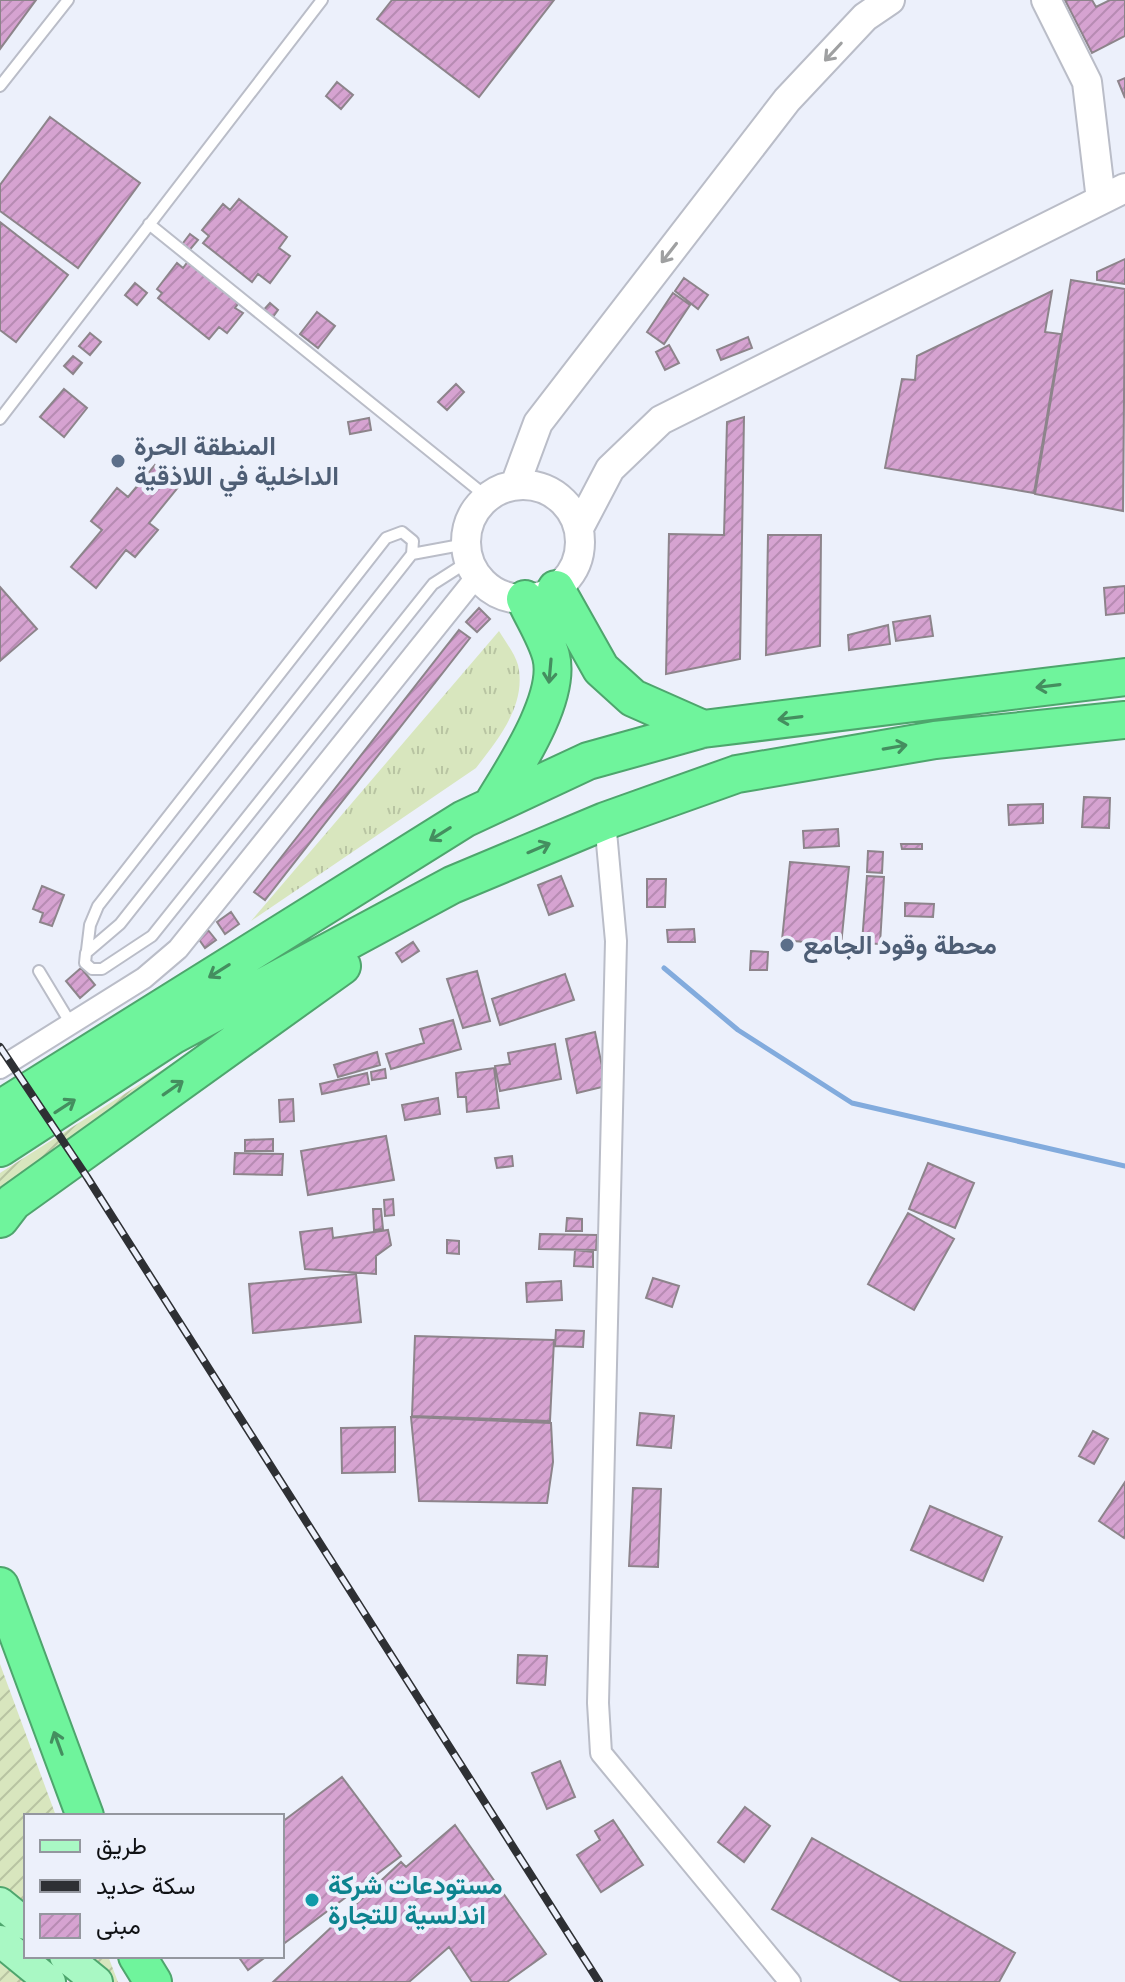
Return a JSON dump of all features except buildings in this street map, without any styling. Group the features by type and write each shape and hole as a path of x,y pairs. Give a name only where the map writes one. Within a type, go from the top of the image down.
{"highway":[{"path":"540,594 601,669 633,698 703,729"},
{"path":"492,805 523,754 547,701 552,658 540,594"},
{"path":"0,1109 464,819 588,761 703,729 1125,677"},
{"path":"0,1148 172,1036 401,916 452,885 605,821 737,774 935,740 1125,720"},
{"path":"0,1219 13,1202 330,977 401,916"},
{"path":"0,1586 84,1814"},
{"path":"138,1958 153,1982"}],"main road":[{"path":"0,1903 24,1922"},
{"path":"0,1941 50,1982"},
{"path":"67,1958 97,1982"}],"street":[{"path":"515,485 538,423 787,100 865,17 890,0"},
{"path":"579,528 562,499 532,485 515,485 487,497 468,526 471,560 498,593 540,594 577,562 579,528 610,469 661,420 1113,194 1087,82 1046,0"},
{"path":"0,1068 144,978 178,949 471,560"},
{"path":"605,821 616,941 598,1703 601,1753 629,1792 790,1982"}],"lane":[{"path":"0,86 68,0"},
{"path":"0,419 322,0"},
{"path":"149,224 487,497"},
{"path":"86,953 120,924 412,554 413,541 402,532 386,538 98,906 90,925 86,953 85,963 92,969 102,969 152,936 433,584 471,560"},
{"path":"412,554 471,560"},
{"path":"39,971 71,1024"}],"green space":[{"path":"499,631 518,665 518,694 509,721 476,768 251,921"},
{"path":"192,1051 0,1196 0,1173"},
{"path":"0,1664 55,1814 24,1814 24,1908 0,1888"},
{"path":"82,1958 109,1958 118,1982 111,1982"},
{"path":"0,1960 28,1982 0,1982"}],"waterway":[{"path":"664,968 738,1030 852,1103 1125,1166"}],"railway":[{"path":"0,1047 87,1177 599,1982"}],"place":[{"name":"المنطقة الحرة الداخلية في اللاذقية","path":"118,461"},
{"name":"محطة وقود الجامع","path":"787,945"},
{"name":"مستودعات شركة اندلسية للتجارة","path":"312,1900"}]}
